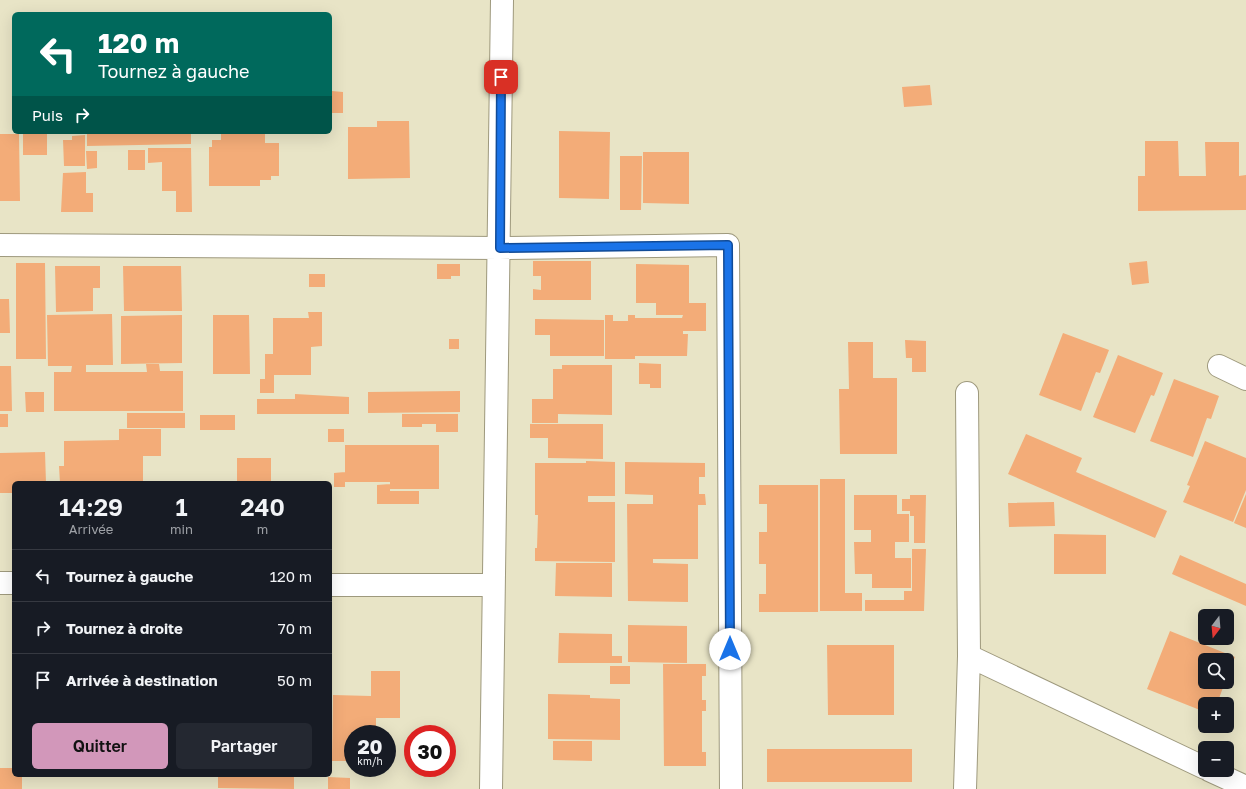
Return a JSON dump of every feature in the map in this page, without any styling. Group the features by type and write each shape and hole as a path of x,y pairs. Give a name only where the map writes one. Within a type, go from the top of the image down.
{"street":[{"path":"491,789 492,585 500,248 502,0"},
{"path":"0,245 500,248 728,245 731,789"},
{"path":"1219,366 1246,379"},
{"path":"965,789 969,656 967,393"},
{"path":"0,583 12,583"},
{"path":"332,585 492,585"},
{"path":"969,656 1198,765"},
{"path":"1224,777 1246,787"}],"building":[{"path":"930,85 932,105 904,107 902,87"},
{"path":"332,91 343,92 343,113 332,113"},
{"path":"377,121 409,121 410,178 348,179 348,127 377,127"},
{"path":"559,131 610,132 609,199 559,198"},
{"path":"0,134 19,134 20,201 0,201"},
{"path":"23,134 47,134 47,155 23,155"},
{"path":"87,134 191,134 191,144 87,146"},
{"path":"221,134 265,134 265,143 279,143 279,176 271,176 271,180 260,180 260,186 209,186 209,147 212,147 212,140 221,140"},
{"path":"85,135 85,166 64,166 63,140 72,140 72,136"},
{"path":"1145,141 1178,141 1179,176 1206,176 1205,142 1239,142 1239,176 1246,175 1246,210 1138,211 1138,176 1145,176"},
{"path":"148,148 191,148 192,212 176,212 176,191 162,191 162,162 148,163"},
{"path":"128,150 145,150 145,170 128,170"},
{"path":"86,151 97,151 97,168 87,169"},
{"path":"643,152 689,152 689,204 643,203"},
{"path":"620,156 642,156 641,210 620,210"},
{"path":"86,172 86,193 93,193 93,212 61,212 63,173"},
{"path":"533,261 591,261 591,300 533,300 533,289 541,290 541,276 533,276"},
{"path":"1147,261 1149,283 1132,285 1129,263"},
{"path":"16,263 45,263 46,359 16,359"},
{"path":"437,264 460,264 460,276 451,276 451,279 437,279"},
{"path":"636,264 689,265 689,303 706,303 706,331 683,331 683,334 688,334 687,356 635,356 635,359 605,359 605,315 613,315 613,321 628,321 628,315 635,315 635,318 682,318 683,315 656,315 656,303 636,303"},
{"path":"55,266 100,266 100,288 93,288 93,311 56,312"},
{"path":"123,266 181,266 182,311 124,311"},
{"path":"309,274 325,274 325,287 309,287"},
{"path":"0,299 9,299 10,333 0,333"},
{"path":"308,312 322,312 322,346 311,347 311,375 274,375 274,393 260,393 260,379 265,379 265,354 273,354 273,318 309,318"},
{"path":"112,314 113,365 86,365 86,372 147,372 146,364 159,364 160,371 183,371 183,411 54,411 54,372 71,372 72,366 48,366 47,315"},
{"path":"182,315 182,363 121,364 121,316"},
{"path":"213,315 249,315 250,374 213,374"},
{"path":"535,319 604,320 604,356 550,356 550,335 535,335"},
{"path":"1063,333 1109,350 1100,373 1096,372 1081,411 1039,395"},
{"path":"449,339 459,339 459,349 449,349"},
{"path":"905,340 926,341 926,372 912,372 912,358 906,358"},
{"path":"848,342 873,342 873,378 897,378 897,454 840,454 839,389 849,389"},
{"path":"1118,355 1163,373 1154,396 1151,395 1135,433 1093,417"},
{"path":"639,363 661,364 661,388 650,388 650,384 639,384"},
{"path":"562,365 612,365 612,415 558,414 558,423 532,423 532,399 553,399 553,369 562,369"},
{"path":"0,366 11,366 12,411 0,411"},
{"path":"1174,379 1219,396 1211,419 1207,418 1193,457 1150,441"},
{"path":"460,391 460,412 368,413 368,392"},
{"path":"25,392 44,392 44,412 26,412"},
{"path":"295,394 349,397 349,414 257,414 257,399 295,399"},
{"path":"127,413 185,413 185,428 127,428"},
{"path":"0,414 8,414 8,427 0,427"},
{"path":"402,414 458,414 458,432 436,432 436,424 422,424 422,427 402,427"},
{"path":"200,415 235,415 235,430 200,430"},
{"path":"530,424 603,424 603,459 548,458 548,438 530,438"},
{"path":"119,429 161,429 161,456 143,456 143,481 60,481 59,466 64,466 64,441 119,440"},
{"path":"328,429 344,429 344,442 328,442"},
{"path":"1026,434 1082,458 1076,472 1167,511 1155,538 1008,474"},
{"path":"1205,441 1246,458 1246,490 1233,522 1183,502 1190,486 1187,485"},
{"path":"345,445 439,445 439,489 390,489 390,482 345,482"},
{"path":"45,452 46,481 12,481 12,493 0,493 0,453"},
{"path":"237,458 271,458 271,481 237,481"},
{"path":"586,461 615,462 615,496 588,496 588,502 615,502 615,562 535,561 538,515 535,515 535,463 586,463"},
{"path":"625,462 705,463 705,477 699,477 699,494 705,494 706,505 698,505 698,559 653,559 653,563 688,564 688,602 628,601 627,504 653,504 653,495 625,494"},
{"path":"345,472 345,487 334,487 334,473"},
{"path":"820,479 845,479 845,593 862,593 862,611 820,611"},
{"path":"390,484 390,491 419,491 419,504 377,504 377,485"},
{"path":"759,485 818,485 818,612 759,612 759,594 766,594 766,564 759,564 759,532 767,532 767,504 759,504"},
{"path":"1246,494 1246,528 1234,523"},
{"path":"854,495 897,495 897,514 909,514 909,542 895,542 895,558 911,558 911,588 872,588 872,574 855,574 854,542 871,542 871,530 854,530"},
{"path":"910,495 926,495 925,543 914,543 914,516 910,516 910,511 902,511 902,499 910,499"},
{"path":"1054,502 1055,526 1009,527 1008,503"},
{"path":"1054,534 1106,535 1106,574 1054,574"},
{"path":"912,549 926,549 924,611 865,611 865,600 904,600 904,591 912,591"},
{"path":"1180,555 1246,584 1246,606 1172,574"},
{"path":"556,563 612,563 612,597 555,596"},
{"path":"628,625 687,626 687,663 628,662"},
{"path":"1170,631 1198,642 1198,645 1205,645 1225,653 1198,653 1198,689 1222,689 1220,697 1198,697 1198,709 1147,689"},
{"path":"559,633 612,634 612,656 622,656 622,663 558,663"},
{"path":"827,645 894,645 894,715 828,715"},
{"path":"663,664 706,664 706,676 702,676 702,700 706,700 706,711 702,711 702,752 706,752 706,766 664,766"},
{"path":"610,666 630,666 630,684 610,684"},
{"path":"371,671 400,671 400,718 376,718 376,725 344,725 344,761 332,761 333,695 371,696"},
{"path":"548,694 590,695 590,698 620,699 620,740 548,739"},
{"path":"553,741 592,741 592,761 553,760"},
{"path":"767,749 912,749 912,782 767,782"},
{"path":"0,768 12,768 12,777 22,777 22,789 0,789"},
{"path":"218,777 294,777 294,789 218,788"},
{"path":"328,777 350,778 350,789 328,789"}],"route":[{"path":"501,77 500,248 728,245 730,649"}]}
